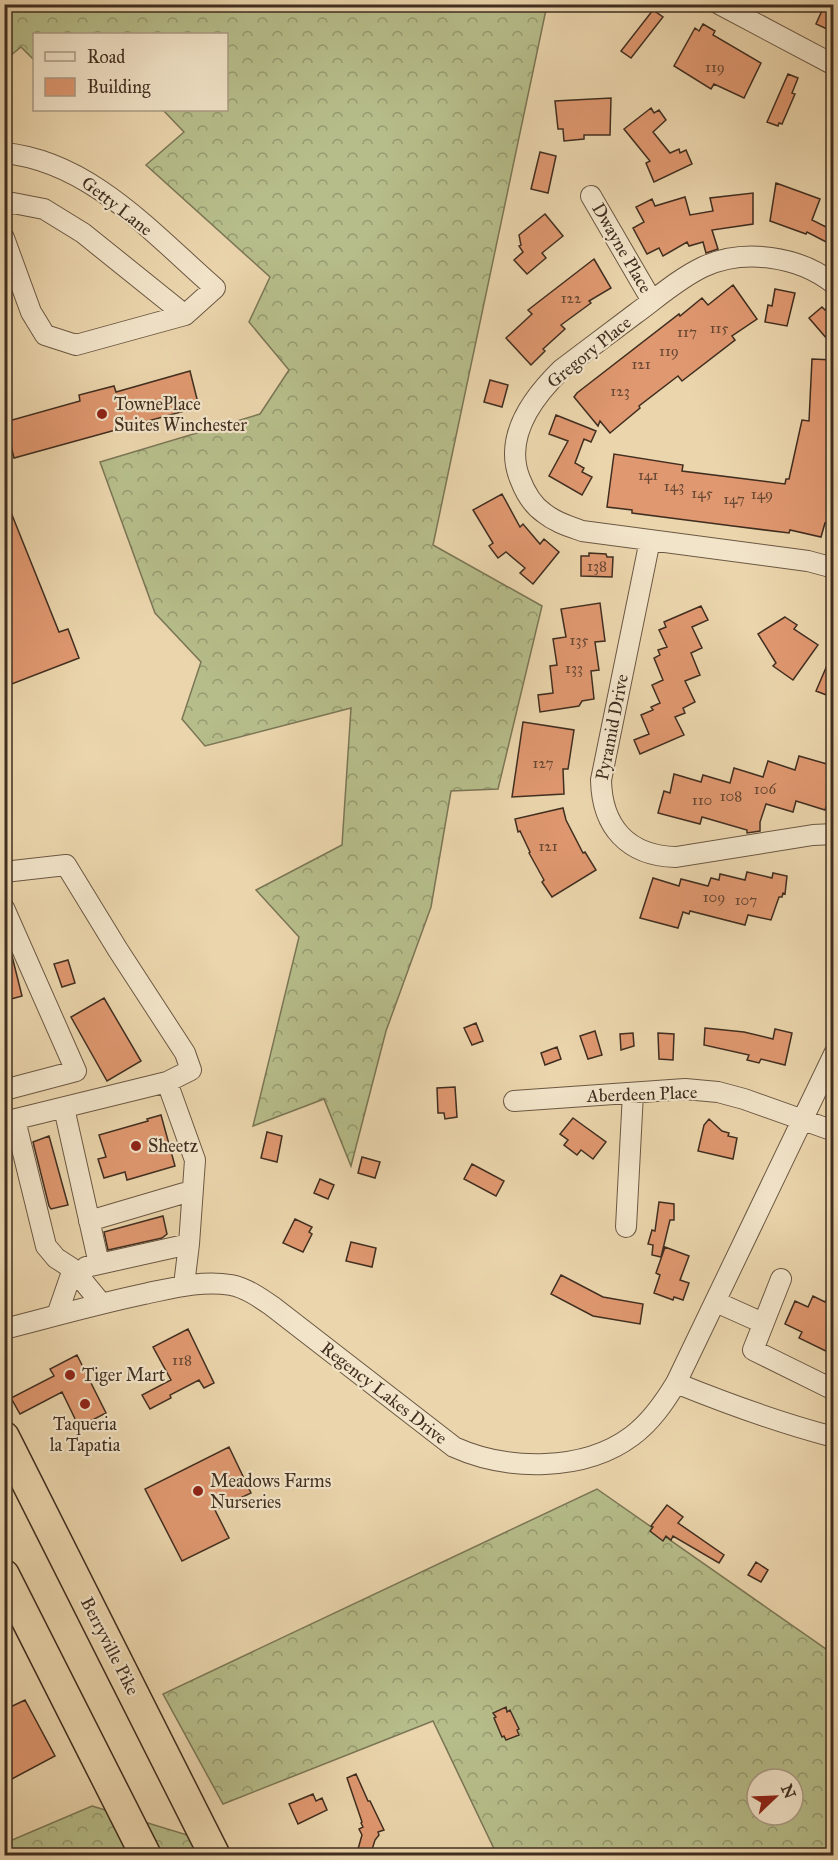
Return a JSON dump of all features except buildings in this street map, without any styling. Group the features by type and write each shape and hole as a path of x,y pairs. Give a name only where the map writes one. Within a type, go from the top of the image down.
{"highway":[{"name":"Berryville Pike","path":"4,1437 215,1856"},
{"path":"4,1575 146,1856"}],"street":[{"path":"718,4 834,65"},
{"name":"Getty Lane","path":"4,153 19,154 50,163 76,174 101,189 215,288 185,315"},
{"name":"Dwayne Place","path":"591,196 652,301"},
{"path":"4,206 13,203 44,208 83,233 185,315"},
{"path":"4,238 31,312 45,335 76,345 185,315"},
{"name":"Gregory Place","path":"834,284 798,264 768,258 742,257 723,260 686,277 562,369 548,383 533,402 519,428 515,440 514,457 517,473 532,502 559,523 582,531 808,561 834,568"},
{"name":"Pyramid Drive","path":"650,540 601,780 604,808 612,825 622,837 643,852 676,857 813,835 834,834"},
{"path":"4,872 66,865 185,1053 191,1070 167,1082 10,1121 46,1246 56,1257 73,1269 101,1303"},
{"path":"4,908 76,1071 70,1106 89,1221 99,1264"},
{"name":"Regency Lakes Drive","path":"4,1329 101,1303 184,1286 204,1283 233,1286 257,1296 440,1438 462,1450 490,1460 536,1464 568,1461 592,1455 632,1437 664,1404 716,1302 834,1054"},
{"path":"4,1090 76,1071"},
{"path":"167,1082 195,1160 184,1286"},
{"name":"Aberdeen Place","path":"514,1101 685,1089 718,1092 834,1131"},
{"path":"626,1227 633,1093"},
{"path":"89,1221 184,1193 192,1196"},
{"path":"73,1269 189,1244"},
{"path":"57,1315 73,1269"},
{"path":"780,1279 753,1350 834,1390"},
{"path":"716,1302 763,1323"},
{"path":"676,1383 747,1411 834,1437"}],"green space":[{"path":"5,4 547,5 433,545 542,606 498,789 451,791 431,907 386,1031 351,1166 324,1099 253,1126 299,937 256,890 342,845 351,708 205,746 182,719 201,662 155,613 100,462 260,414 289,370 249,322 270,277 146,165 184,132 164,111 228,111 228,33 33,33 33,59 21,47 5,60"},
{"path":"597,1489 833,1654 833,1855 703,1856 702,1853 696,1856 497,1855 433,1721 223,1804 163,1694"},
{"path":"92,1806 194,1837 203,1856 5,1856 5,1843"}],"place":[{"name":"TownePlace Suites Winchester","path":"102,414"},
{"name":"Sheetz","path":"136,1146"},
{"name":"Tiger Mart","path":"70,1375"},
{"name":"Taqueria la Tapatia","path":"85,1404"},
{"name":"Meadows Farms Nurseries","path":"198,1491"}]}
